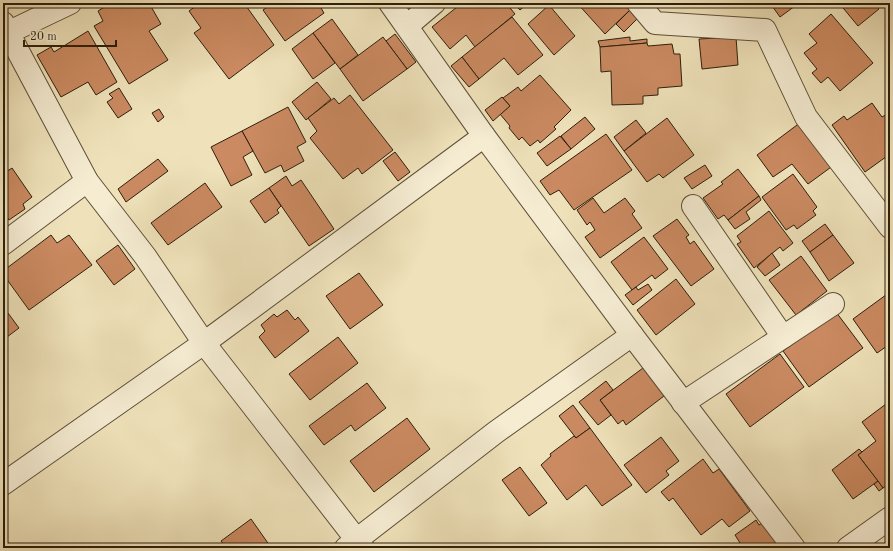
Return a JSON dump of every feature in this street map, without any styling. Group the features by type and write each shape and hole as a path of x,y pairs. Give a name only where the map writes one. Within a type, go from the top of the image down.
{"street":[{"path":"70,3 5,30 88,181 145,256 204,343 355,545 496,432 632,335"},
{"path":"390,3 484,136 683,403 794,548"},
{"path":"407,26 434,3"},
{"path":"638,3 655,24 765,30 806,117 890,228"},
{"path":"3,484 204,343 484,136"},
{"path":"3,244 88,181"},
{"path":"693,206 783,337"},
{"path":"683,403 833,304"},
{"path":"848,548 890,518"}],"building":[{"path":"111,3 149,3 161,24 149,31 168,60 129,84 94,26 103,21 98,11"},
{"path":"200,3 244,3 274,45 229,79 194,33 201,28 189,11"},
{"path":"273,3 318,3 324,13 285,41 263,10"},
{"path":"462,3 506,3 515,14 475,47 466,35 450,49 432,27"},
{"path":"513,3 528,3 520,10"},
{"path":"577,3 626,3 631,9 605,34"},
{"path":"770,3 799,3 780,17"},
{"path":"839,3 878,3 875,5 879,9 858,26"},
{"path":"549,5 575,36 554,55 528,24"},
{"path":"631,9 639,17 624,32 616,24"},
{"path":"831,14 873,63 840,91 828,77 821,83 812,73 817,69 804,53 817,43 809,34"},
{"path":"512,17 543,55 518,75 504,58 479,79 462,57"},
{"path":"332,19 358,55 340,69 313,33"},
{"path":"88,31 117,82 96,95 88,82 61,97 37,55 51,47 54,52"},
{"path":"313,33 335,63 313,79 292,49"},
{"path":"395,34 416,62 407,69 386,41"},
{"path":"383,37 407,69 363,101 340,69"},
{"path":"630,37 630,41 647,39 647,43 600,47 598,41"},
{"path":"736,37 738,65 702,69 699,39"},
{"path":"647,43 648,46 672,44 674,54 680,54 682,86 658,88 658,95 643,96 643,104 612,105 611,71 601,72 600,47"},
{"path":"462,57 479,79 469,87 451,66"},
{"path":"540,75 571,110 554,127 556,129 540,143 538,140 530,146 522,137 519,140 500,114 510,106 503,98 518,87 521,91"},
{"path":"317,82 331,99 306,120 292,102"},
{"path":"119,88 132,109 118,118 107,102 113,98 109,94"},
{"path":"350,95 393,150 362,174 358,168 343,179 310,138 317,131 308,118 334,98 339,104"},
{"path":"502,97 510,106 493,121 485,110"},
{"path":"872,103 882,117 889,113 890,114 890,154 865,172 832,125 844,116 847,120"},
{"path":"288,107 306,142 297,147 304,161 284,172 281,165 265,173 242,131"},
{"path":"159,109 164,117 158,122 152,113"},
{"path":"585,117 595,129 571,149 561,136"},
{"path":"667,118 694,155 663,178 659,174 647,182 624,151"},
{"path":"805,119 838,162 808,184 792,164 773,177 757,155"},
{"path":"636,120 646,133 624,151 614,137"},
{"path":"242,131 253,151 243,157 252,175 231,186 211,147"},
{"path":"606,134 632,170 574,210 559,190 550,195 540,181"},
{"path":"560,136 571,149 547,166 537,153"},
{"path":"395,152 410,172 398,181 383,161"},
{"path":"158,159 168,171 126,202 118,189"},
{"path":"705,165 712,176 692,189 684,178"},
{"path":"12,168 32,197 23,204 25,209 9,220 4,213 3,214 3,174"},
{"path":"738,169 759,196 728,220 724,215 718,219 703,198 723,184 721,182"},
{"path":"793,174 817,207 813,211 816,215 797,229 794,225 786,230 762,197"},
{"path":"286,176 292,186 301,180 334,229 309,246 269,188"},
{"path":"205,183 222,207 168,245 151,223"},
{"path":"269,188 281,206 277,210 279,213 265,223 250,201"},
{"path":"759,196 761,200 746,212 750,219 735,229 728,220"},
{"path":"593,198 604,213 625,198 635,211 632,214 642,228 600,258 585,237 595,230 590,222 587,225 577,210"},
{"path":"769,211 793,243 783,251 780,247 754,268 737,244 741,242 737,236"},
{"path":"677,219 689,235 686,237 690,244 694,241 714,269 691,286 653,236"},
{"path":"825,224 833,235 810,252 802,241"},
{"path":"51,235 57,243 69,235 92,265 29,310 3,274 3,271"},
{"path":"833,235 854,263 829,281 810,252"},
{"path":"644,237 668,269 655,279 652,275 632,290 611,262"},
{"path":"118,245 135,269 114,285 96,261"},
{"path":"772,253 780,265 765,276 757,267"},
{"path":"801,256 827,291 796,315 769,280"},
{"path":"359,273 383,305 350,329 326,296"},
{"path":"676,279 695,304 656,335 637,310"},
{"path":"648,284 652,290 633,305 625,295 636,287 638,290"},
{"path":"890,292 890,344 877,353 853,319"},
{"path":"287,310 295,320 298,317 309,331 275,358 259,337 265,331 261,325 274,314 277,317"},
{"path":"836,312 863,348 809,387 783,351"},
{"path":"3,313 5,316 8,313 19,328 3,340"},
{"path":"338,337 358,363 310,400 289,374"},
{"path":"780,354 804,387 750,427 726,394"},
{"path":"643,368 664,396 626,425 623,420 618,424 600,400"},
{"path":"606,381 613,390 600,400 611,415 598,425 579,402"},
{"path":"367,383 386,408 355,431 351,425 324,445 309,426"},
{"path":"890,401 890,483 883,488 858,455 876,441 862,422"},
{"path":"573,405 590,428 576,438 559,416"},
{"path":"407,418 430,449 374,492 350,461"},
{"path":"590,428 632,485 602,506 586,485 567,500 541,465 551,456 550,454 574,436 576,438"},
{"path":"661,437 679,461 666,471 669,475 646,493 624,465"},
{"path":"859,449 862,452 858,455 878,481 853,499 832,470"},
{"path":"703,459 713,473 719,469 750,511 729,527 722,519 701,535 673,498 669,501 661,492"},
{"path":"520,467 547,503 529,516 502,480"},
{"path":"878,481 883,488 879,491 874,484"},
{"path":"251,519 270,546 267,548 226,548 221,541"},
{"path":"756,520 759,525 762,523 780,548 740,548 738,545 740,543 735,535"},
{"path":"3,536 12,548 3,548"}]}
